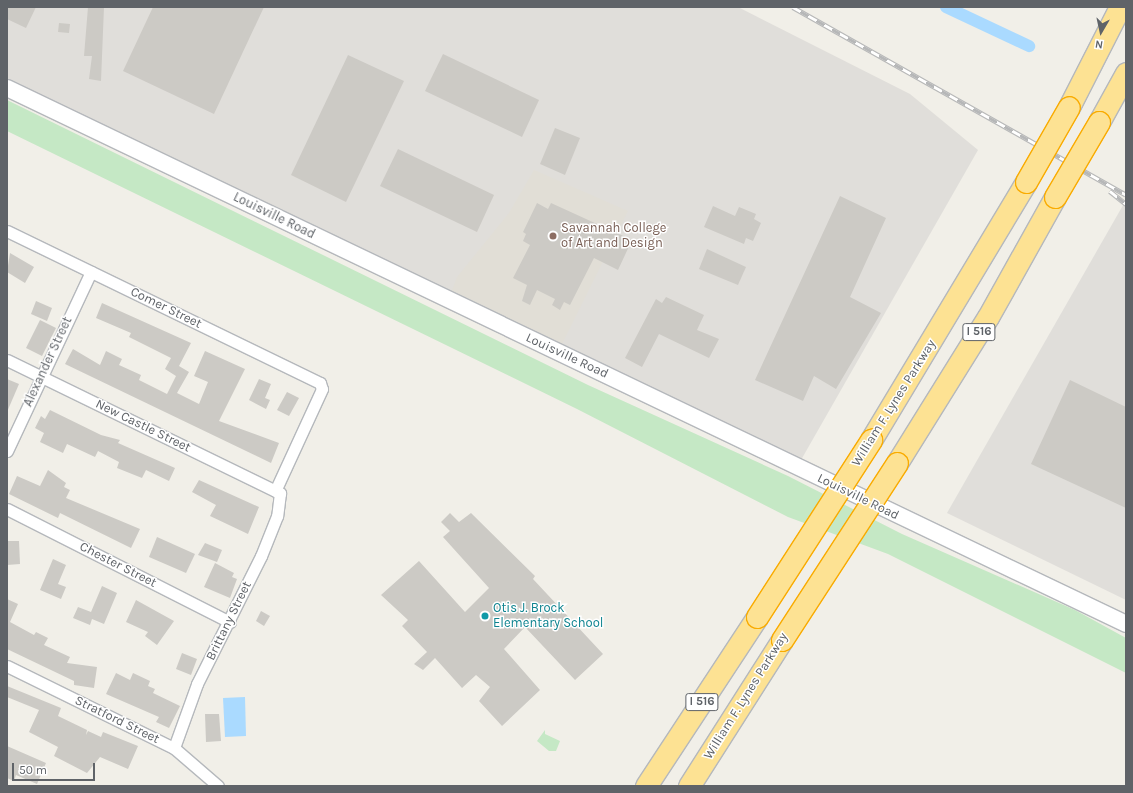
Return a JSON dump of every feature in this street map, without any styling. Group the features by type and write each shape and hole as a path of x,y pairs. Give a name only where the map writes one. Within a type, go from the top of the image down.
{"highway":[{"name":"William F. Lynes Parkway","path":"646,786 757,618 871,440 1026,182 1069,107 1120,7"},
{"name":"William F. Lynes Parkway","path":"690,786 782,640 897,463 988,317 1126,73"}],"main road":[{"name":"Louisville Road","path":"7,88 1126,624"}],"street":[{"name":"Comer Street","path":"7,231 320,382 322,389"},
{"name":"Alexander Street","path":"7,451 91,272"},
{"name":"New Castle Street","path":"7,360 277,492"},
{"name":"Brittany Street","path":"174,748 197,684 230,622 276,516 277,492 322,389"},
{"name":"Chester Street","path":"7,509 230,622"},
{"name":"Stratford Street","path":"7,666 174,748 218,786"}],"shaded area":[{"path":"7,7 738,7 910,94 978,150 797,467 7,88"},
{"name":"Savannah College of Art and Design","path":"534,170 628,211 561,346 451,293 457,277 509,213"},
{"path":"1126,200 1126,600 947,513"}],"green space":[{"path":"7,100 588,385 788,476 902,534 1075,610 1126,638 1126,673 888,554 788,517 577,409 7,131"},
{"path":"545,730 545,734 560,741 556,751 549,751 537,741"}],"water":[{"path":"245,697 246,736 225,737 223,698"}],"building":[{"path":"7,7 36,7 26,28 7,19"},
{"path":"88,7 104,7 101,81 89,79 92,56 84,56"},
{"path":"153,7 264,7 214,114 123,71"},
{"path":"59,23 70,24 69,33 58,32"},
{"path":"443,54 539,100 522,137 425,91"},
{"path":"348,55 404,81 346,202 291,175"},
{"path":"555,128 580,138 565,175 540,164"},
{"path":"398,149 494,195 477,232 380,186"},
{"path":"840,196 886,218 850,297 881,313 836,389 814,376 803,401 755,380"},
{"path":"537,203 548,209 551,203 632,240 618,270 594,258 570,305 564,302 560,310 552,305 555,299 537,290 530,305 522,301 527,285 513,278 530,245 523,241 526,234 523,232"},
{"path":"713,206 735,216 739,207 756,214 754,219 761,223 753,241 746,238 744,244 704,227"},
{"path":"707,249 746,267 738,285 699,269"},
{"path":"10,253 34,267 25,283 7,272"},
{"path":"666,297 704,315 697,330 719,339 709,358 659,334 642,367 625,358 656,299 662,303"},
{"path":"36,301 52,308 47,321 31,314"},
{"path":"102,303 191,343 179,366 189,372 177,393 199,404 208,382 194,376 205,351 245,369 219,421 279,443 271,463 65,364 73,349 100,365 106,351 122,359 119,365 141,375 139,380 167,394 176,376 165,369 171,358 129,337 131,333 96,318"},
{"path":"40,320 56,328 42,356 26,348"},
{"path":"7,379 19,384 7,412"},
{"path":"259,379 271,384 265,398 270,400 266,409 249,400"},
{"path":"1070,380 1126,407 1126,508 1031,464"},
{"path":"287,392 299,398 289,416 277,410"},
{"path":"50,410 101,435 120,440 118,443 175,468 169,481 146,470 142,478 117,468 119,462 98,451 95,457 67,444 63,453 40,442 44,433 35,428 41,416 45,419"},
{"path":"48,470 66,483 64,487 70,490 66,498 140,529 131,548 60,513 58,518 9,494 17,476 40,486"},
{"path":"199,480 259,507 248,534 210,516 216,505 192,492"},
{"name":"Otis J. Brock Elementary School","path":"450,513 459,522 471,513 535,576 533,579 603,654 575,680 525,627 504,649 540,690 502,726 479,701 490,687 476,675 462,688 435,658 423,670 414,664 427,652 402,626 408,620 381,595 419,561 465,612 489,588 443,537 450,531 441,522"},
{"path":"157,537 195,554 186,573 149,557"},
{"path":"7,541 19,541 20,564 7,565"},
{"path":"205,543 222,550 217,562 198,555"},
{"path":"53,559 66,565 58,584 66,587 61,599 40,590"},
{"path":"215,563 234,573 232,577 237,579 230,598 204,587"},
{"path":"102,586 117,593 104,624 92,619 90,625 73,618 78,607 91,612"},
{"path":"7,599 18,604 10,622 34,635 36,632 48,638 44,645 70,657 67,663 97,667 94,688 74,685 74,681 7,649"},
{"path":"136,600 174,621 157,645 145,636 148,632 126,622"},
{"path":"261,611 270,616 264,626 256,621"},
{"path":"182,653 197,659 191,675 176,669"},
{"path":"116,673 130,680 133,673 150,681 148,686 155,689 153,693 180,706 169,728 156,722 159,717 106,694"},
{"path":"7,686 61,708 58,716 87,730 86,735 88,731 101,737 103,732 138,746 128,769 100,757 87,773 54,756 58,747 29,732 39,710 7,697"},
{"path":"205,714 219,714 221,741 206,742"},
{"path":"7,746 46,763 37,784 16,775 14,781 7,778"}],"waterway":[{"path":"946,7 1029,46"}],"railway":[{"path":"793,7 1126,195"},
{"path":"1110,191 1126,204"}],"place":[{"name":"Savannah College of Art and Design","path":"553,236"},
{"name":"Otis J. Brock Elementary School","path":"485,616"}]}
